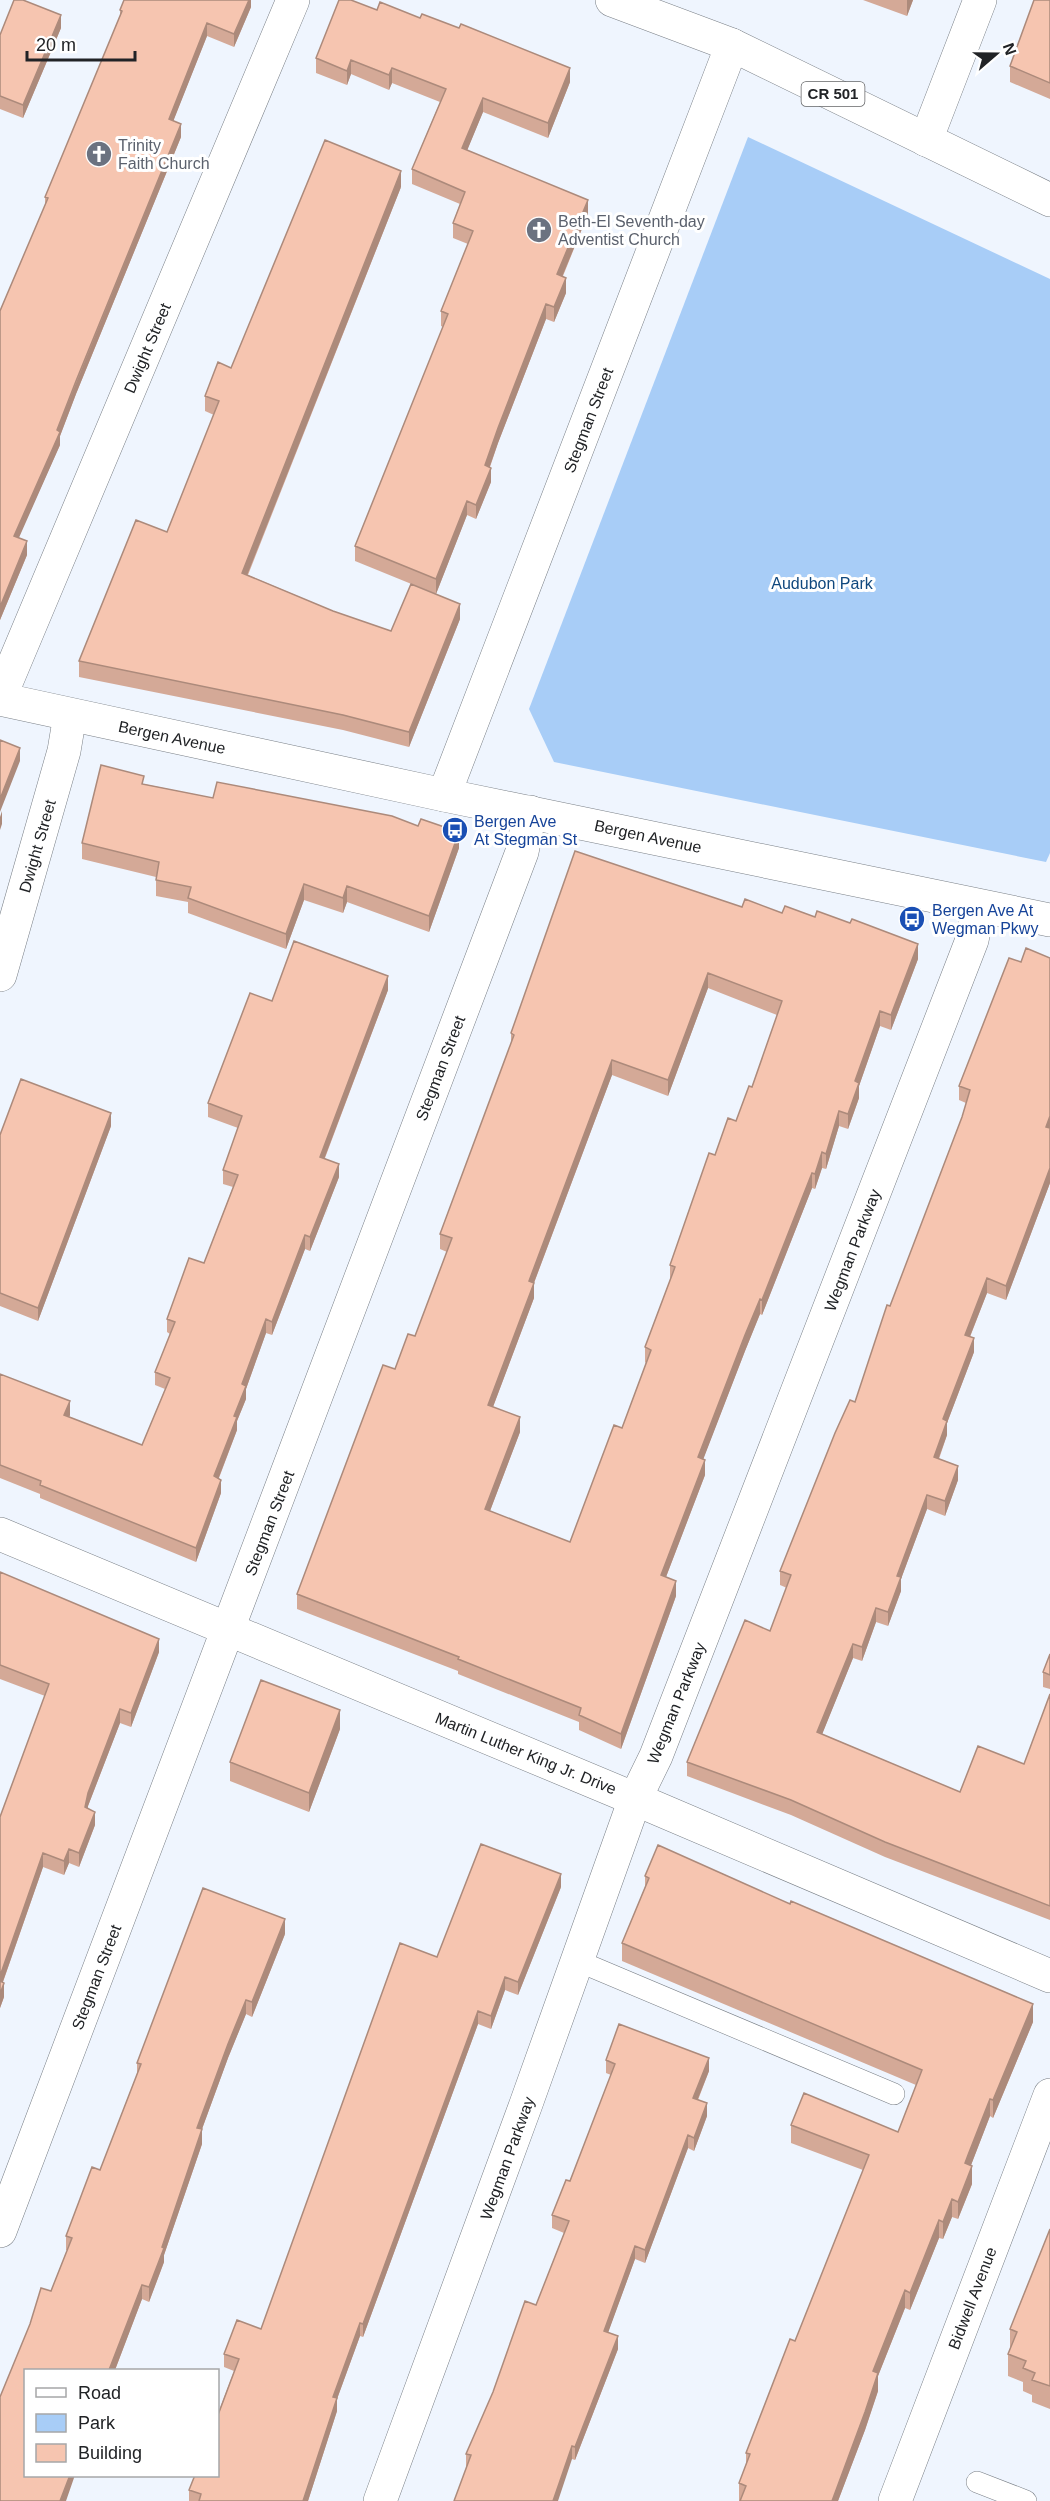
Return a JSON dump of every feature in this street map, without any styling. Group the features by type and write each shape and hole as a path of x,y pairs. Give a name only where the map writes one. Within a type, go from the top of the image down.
{"street":[{"name":"Dwight Street","path":"0,698 293,0"},
{"name":"CR 501","path":"612,0 732,45 1050,200"},
{"path":"926,140 980,0"},
{"name":"Stegman Street","path":"444,795 732,45"},
{"name":"Bergen Avenue","path":"0,698 444,795 980,908 1050,920"},
{"name":"Dwight Street","path":"0,975 64,751 70,715"},
{"name":"Stegman Street","path":"0,2232 522,852 530,812"},
{"name":"Wegman Parkway","path":"380,2501 635,1799 656,1756 972,940 980,908"},
{"name":"Martin Luther King Jr. Drive","path":"0,1534 635,1799 1050,1976"},
{"name":"Bidwell Avenue","path":"895,2501 1050,2095"}],"lane":[{"path":"578,1961 894,2094"},
{"path":"977,2482 995,2496 1026,2501"}],"green space":[{"name":"Audubon Park","path":"748,137 1050,279 1050,853 1046,862 554,762 529,709"}],"building":[{"path":"14,0 23,0 61,15 23,105 0,96 0,35"},
{"path":"124,0 249,0 234,34 207,23 169,119 181,124 76,381 57,430 60,432 14,536 27,541 0,607 0,311 48,198 45,197 122,11 120,10"},
{"path":"339,0 351,0 377,10 380,2 420,18 422,14 459,28 461,24 570,68 548,123 483,98 462,148 588,200 557,274 566,278 554,307 546,304 498,428 485,465 491,468 476,505 467,501 436,579 355,546 448,314 441,311 473,231 453,223 465,192 412,169 446,89 392,68 389,75 351,60 347,71 316,58"},
{"path":"1034,0 1050,0 1050,83 1010,66"},
{"path":"325,140 401,171 242,573 333,611 391,631 411,584 460,604 409,732 343,715 79,661 136,520 167,532 219,401 205,396 218,362 231,368"},
{"path":"0,740 20,748 0,799"},
{"path":"101,765 144,776 142,784 213,798 217,782 392,816 418,826 421,819 459,832 429,916 347,886 343,898 304,884 286,934 188,898 191,887 156,880 159,862 82,843"},
{"path":"575,851 742,907 745,899 782,913 785,906 815,917 817,911 850,923 852,919 918,944 891,1015 880,1011 855,1081 859,1083 848,1114 839,1111 826,1154 822,1152 815,1174 812,1173 762,1300 760,1299 745,1335 698,1457 705,1460 661,1575 676,1581 621,1734 579,1715 581,1708 458,1659 459,1657 297,1594 383,1365 395,1369 408,1334 415,1336 452,1238 440,1234 514,1035 511,1033","holes":["708,973 782,1001 752,1087 749,1086 736,1121 728,1118 715,1155 709,1153 670,1265 675,1267 645,1347 651,1350 622,1428 614,1425 570,1542 485,1509 520,1417 488,1405 534,1283 529,1281 612,1060 668,1080"]},
{"path":"294,941 388,976 320,1157 339,1164 310,1237 305,1235 272,1322 266,1319 242,1384 246,1386 234,1416 237,1417 214,1476 221,1480 196,1548 40,1485 41,1481 0,1465 0,1374 70,1401 64,1415 142,1445 170,1378 155,1372 175,1322 167,1319 189,1258 204,1263 238,1175 223,1170 242,1116 208,1103 250,993 272,1001"},
{"path":"1026,948 1050,958 1050,1116 1046,1127 1050,1128 1050,1168 1006,1286 987,1278 965,1335 974,1338 943,1419 947,1421 934,1457 958,1466 945,1501 927,1495 897,1576 901,1577 888,1612 876,1608 862,1647 853,1644 817,1732 960,1792 978,1746 1024,1764 1050,1694 1050,1906 885,1842 791,1800 687,1762 745,1620 770,1631 791,1575 780,1571 835,1433 850,1400 855,1402 887,1305 890,1306 962,1117 970,1090 959,1086 1009,958 1021,962"},
{"path":"21,1079 111,1113 38,1308 0,1293 0,1135"},
{"path":"0,1572 159,1639 131,1713 120,1709 88,1793 85,1807 95,1812 79,1853 69,1849 64,1861 43,1853 0,1976 0,1817 49,1684 0,1665"},
{"path":"1050,1654 1050,1675 1043,1672"},
{"path":"261,1680 340,1710 309,1793 230,1762"},
{"path":"481,1844 561,1874 518,1982 505,1977 491,2016 478,2011 363,2324 360,2323 333,2397 337,2398 303,2501 199,2501 201,2494 189,2490 194,2477 219,2477 219,2412 239,2359 224,2354 237,2320 261,2329 400,1943 437,1957"},
{"path":"658,1845 790,1904 791,1901 1033,2004 993,2100 990,2099 968,2155 965,2163 972,2166 958,2202 952,2199 943,2222 939,2220 910,2293 905,2290 873,2371 878,2373 832,2501 740,2501 746,2486 739,2483 750,2454 746,2453 790,2339 795,2341 869,2155 791,2125 804,2093 898,2132 922,2070 622,1943 649,1878 645,1876"},
{"path":"203,1888 285,1919 252,2002 246,2000 228,2044 197,2128 202,2129 162,2247 164,2248 149,2287 142,2285 109,2369 24,2369 24,2477 69,2477 60,2501 0,2501 0,2397 30,2324 41,2288 51,2291 72,2238 66,2236 92,2167 100,2170 141,2064 137,2063"},
{"path":"0,1981 4,1983 0,1994"},
{"path":"619,2024 709,2058 693,2098 707,2103 694,2138 688,2135 645,2250 635,2246 604,2331 618,2336 575,2447 572,2446 553,2501 454,2501 471,2455 466,2454 493,2392 525,2301 536,2305 569,2221 552,2215 566,2180 570,2181 615,2064 606,2060"},
{"path":"1050,2229 1050,2386 1032,2380 1035,2373 1023,2368 1026,2361 1008,2354 1017,2332 1010,2329"}],"place":[{"name":"Trinity Faith Church","path":"99,154"},
{"name":"Beth-El Seventh-day Adventist Church","path":"539,230"},
{"name":"Bergen Ave At Stegman St","path":"455,830"},
{"name":"Bergen Ave At Wegman Pkwy","path":"912,919"}]}
